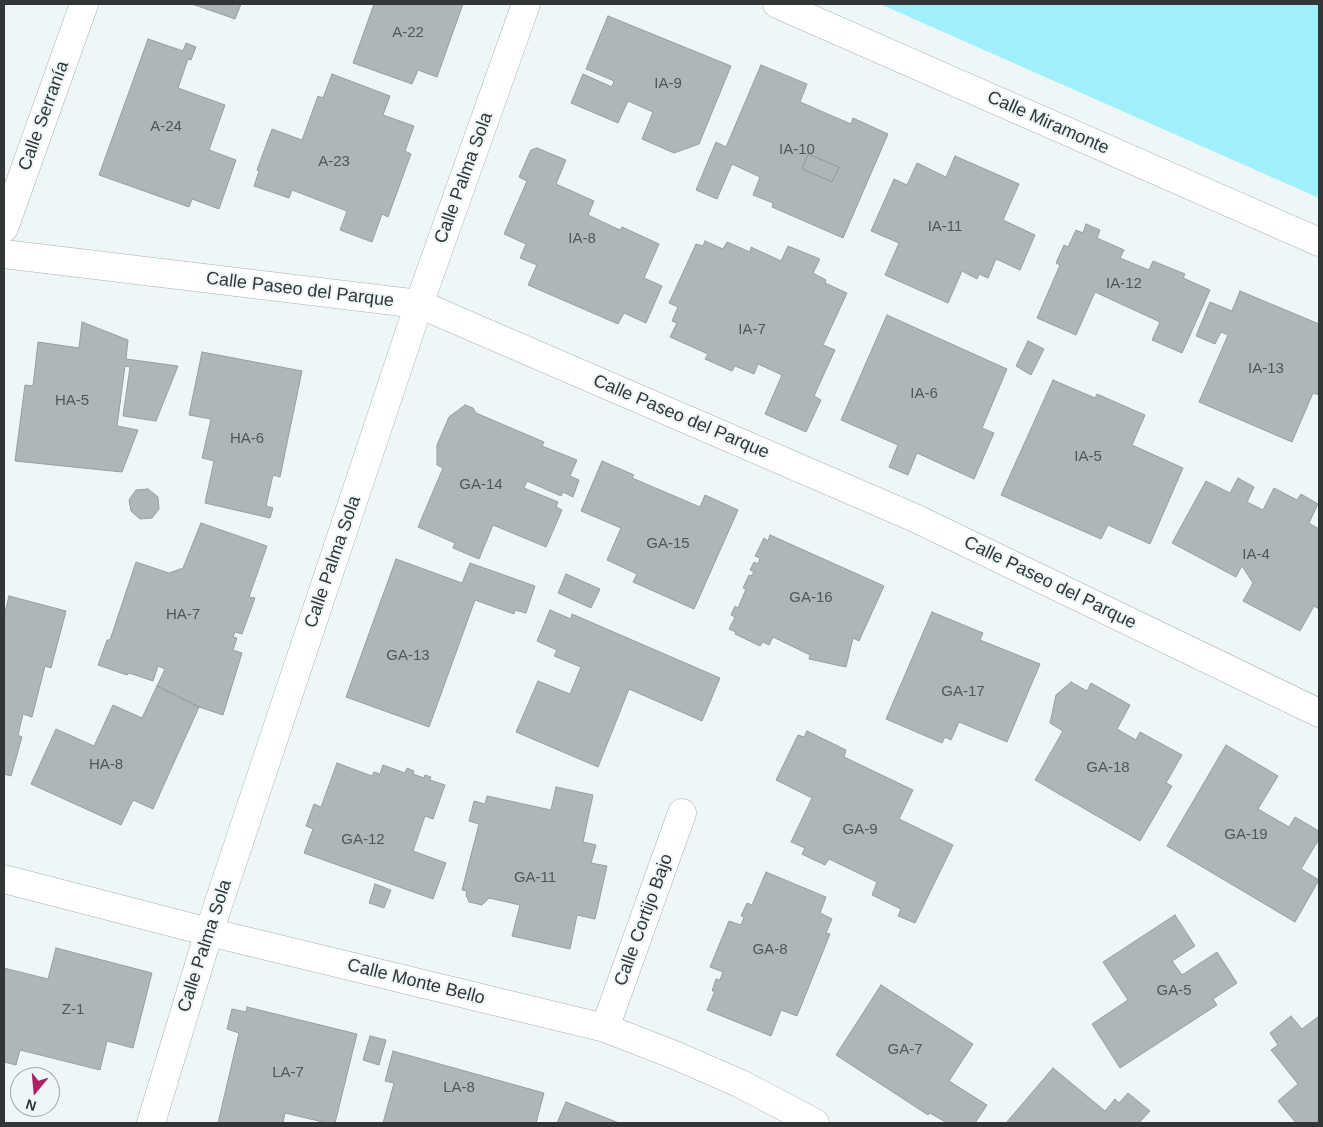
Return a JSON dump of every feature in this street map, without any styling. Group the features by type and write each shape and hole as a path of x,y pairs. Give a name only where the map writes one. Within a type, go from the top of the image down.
{"street":[{"name":"Calle Serranía","path":"4,228 84,4"},
{"name":"Calle Palma Sola","path":"151,1123 209,932 419,304 526,4"},
{"name":"Calle Miramonte","path":"777,4 1319,242"},
{"name":"Calle Paseo del Parque","path":"4,254 419,304 915,518 1319,714"},
{"name":"Calle Cortijo Bajo","path":"605,1028 682,813"},
{"name":"Calle Monte Bello","path":"4,879 209,932 605,1028 677,1056 741,1084 815,1123"}],"shaded area":[{"path":"880,4 1319,4 1319,198"}],"building":[{"path":"192,4 241,4 235,19"},
{"path":"374,4 463,4 437,77 418,70 412,84 353,63"},
{"path":"608,16 731,66 699,144 674,153 642,139 653,112 628,101 618,123 571,103 583,74 612,87 614,81 586,69"},
{"path":"148,39 183,51 186,43 196,47 191,60 188,59 178,88 225,105 209,150 236,160 219,209 192,199 189,207 99,175"},
{"path":"761,65 807,84 800,102 851,124 853,118 888,134 843,238 772,207 773,203 753,195 760,177 732,164 717,199 696,190 716,142 726,147","holes":["808,154 839,167 832,182 802,169"]},
{"path":"332,74 390,96 383,115 414,126 405,151 411,154 388,217 382,214 372,242 340,230 347,211 292,190 289,198 254,186 259,171 257,170 272,129 302,140 318,96 323,98"},
{"path":"537,148 566,160 556,184 594,201 588,215 620,230 622,227 659,244 644,278 662,286 646,323 624,313 618,324 528,285 537,265 520,258 526,244 504,234 527,181 519,177 531,150"},
{"path":"808,154 839,167 832,182 802,169"},
{"path":"955,156 1019,184 1003,220 1035,235 1020,270 996,259 988,278 979,274 977,279 962,271 948,303 885,275 899,243 871,231 894,179 907,185 917,163 946,177"},
{"path":"1086,224 1100,230 1097,238 1124,250 1120,258 1149,270 1153,261 1185,274 1183,278 1210,290 1182,353 1152,340 1160,322 1095,292 1076,335 1037,318 1060,265 1056,263 1064,245 1068,247 1076,230 1083,233"},
{"path":"705,241 723,249 727,242 750,252 751,247 781,261 788,246 820,259 813,273 826,280 825,283 847,293 823,345 835,350 814,396 821,400 806,432 765,414 782,375 758,364 754,374 735,366 732,371 705,359 708,354 670,337 677,323 672,321 678,307 669,303 696,244 703,246"},
{"path":"1240,291 1319,324 1319,395 1313,393 1292,442 1199,402 1228,335 1221,332 1215,344 1196,336 1210,302 1232,311"},
{"path":"887,315 1007,369 982,428 994,433 974,479 917,453 908,475 889,467 898,445 841,420"},
{"path":"82,322 128,340 126,359 178,366 156,421 123,416 130,367 125,366 117,426 138,430 122,472 15,461 25,385 33,386 38,342 79,348"},
{"path":"1028,341 1044,349 1031,375 1016,366"},
{"path":"202,352 302,371 280,477 273,475 266,506 273,508 270,518 205,503 214,461 202,458 211,419 189,415"},
{"path":"1053,380 1095,398 1097,394 1145,415 1132,445 1183,468 1150,544 1108,525 1101,539 1001,495"},
{"path":"465,405 473,408 476,413 544,442 542,446 577,460 570,476 579,480 573,497 563,492 561,496 527,481 524,488 558,502 556,507 562,510 546,547 493,525 479,559 453,548 455,543 418,527 443,468 437,465 437,445 449,417"},
{"path":"602,461 634,475 632,478 700,507 705,495 738,510 694,609 633,582 637,574 607,560 621,528 581,511"},
{"path":"1238,478 1254,487 1247,502 1263,510 1274,488 1297,500 1301,494 1318,504 1309,523 1319,529 1319,609 1314,606 1300,631 1243,601 1253,583 1242,566 1236,577 1172,543 1206,481 1230,493"},
{"path":"148,489 158,497 159,509 152,518 140,519 131,511 129,500 136,490"},
{"path":"201,523 267,546 249,597 255,598 242,634 235,632 233,637 237,638 233,650 242,653 223,715 199,707 157,686 165,669 158,666 153,681 129,673 127,675 98,665 107,640 110,640 136,562 169,573 183,568"},
{"path":"770,535 884,586 859,641 853,638 846,667 809,659 810,655 773,637 769,645 763,642 760,646 729,629 735,617 731,615 735,606 738,608 746,589 743,588 749,575 751,576 754,572 750,570 754,562 758,564 760,558 755,556 764,538 768,541"},
{"path":"396,559 462,583 470,563 535,586 526,613 515,610 514,614 475,600 429,727 346,697"},
{"path":"566,574 600,589 591,608 558,593"},
{"path":"9,596 66,611 51,668 45,666 32,717 23,714 18,735 22,737 11,776 4,774 4,617"},
{"path":"550,610 571,619 572,614 720,678 702,721 629,689 598,767 516,732 538,681 570,694 581,667 554,656 557,650 537,641"},
{"path":"932,612 983,633 980,640 1040,664 1007,742 959,722 951,740 945,737 942,743 886,719"},
{"path":"1071,682 1087,691 1091,683 1130,705 1117,729 1136,740 1140,732 1182,755 1166,783 1172,786 1140,841 1035,780 1063,731 1050,723 1056,695"},
{"path":"157,686 199,707 153,809 133,800 121,825 31,784 56,729 94,746 113,705 142,718"},
{"path":"807,731 846,750 844,757 913,790 899,819 953,845 915,923 898,916 901,909 872,895 877,882 829,859 825,865 812,859 802,854 805,848 791,842 812,798 776,780 798,735 804,737"},
{"path":"1226,745 1278,776 1258,809 1289,827 1295,817 1319,831 1319,839 1301,869 1319,880 1295,922 1167,846"},
{"path":"337,763 372,776 374,772 380,774 383,765 405,773 407,768 414,771 413,774 424,778 425,775 431,777 430,780 445,785 433,819 425,816 413,851 446,863 433,899 304,853 313,829 306,826 314,804 321,807"},
{"path":"556,787 593,795 583,842 596,845 591,863 607,866 595,919 577,915 570,949 512,936 520,905 489,898 482,905 469,902 466,895 467,891 462,890 479,824 469,821 474,801 485,804 487,796 551,810"},
{"path":"766,872 826,897 820,913 832,919 826,933 830,934 797,1016 781,1010 771,1036 707,1010 715,991 712,991 716,979 720,980 723,972 710,967 729,921 741,925 744,917 741,916 747,903 752,905"},
{"path":"375,884 391,890 384,908 369,903"},
{"path":"1175,915 1195,946 1172,961 1182,975 1217,952 1237,983 1213,999 1217,1005 1120,1068 1092,1024 1128,1000 1103,962"},
{"path":"56,948 152,973 133,1048 107,1041 100,1070 20,1050 16,1065 4,1062 4,968 48,979"},
{"path":"881,985 973,1044 949,1081 987,1105 975,1123 947,1123 930,1113 928,1115 836,1055"},
{"path":"247,1007 357,1034 335,1123 327,1123 285,1113 283,1123 218,1123 239,1033 227,1029 232,1009 246,1012"},
{"path":"1291,1016 1302,1029 1319,1016 1319,1121 1316,1123 1296,1123 1278,1101 1298,1084 1271,1050 1278,1045 1270,1033"},
{"path":"370,1036 386,1040 379,1065 363,1060"},
{"path":"393,1051 544,1093 536,1123 383,1123 394,1083 385,1081"},
{"path":"1053,1068 1105,1111 1115,1099 1119,1103 1128,1093 1150,1111 1139,1123 1006,1123"},
{"path":"566,1102 619,1123 557,1123"}]}
